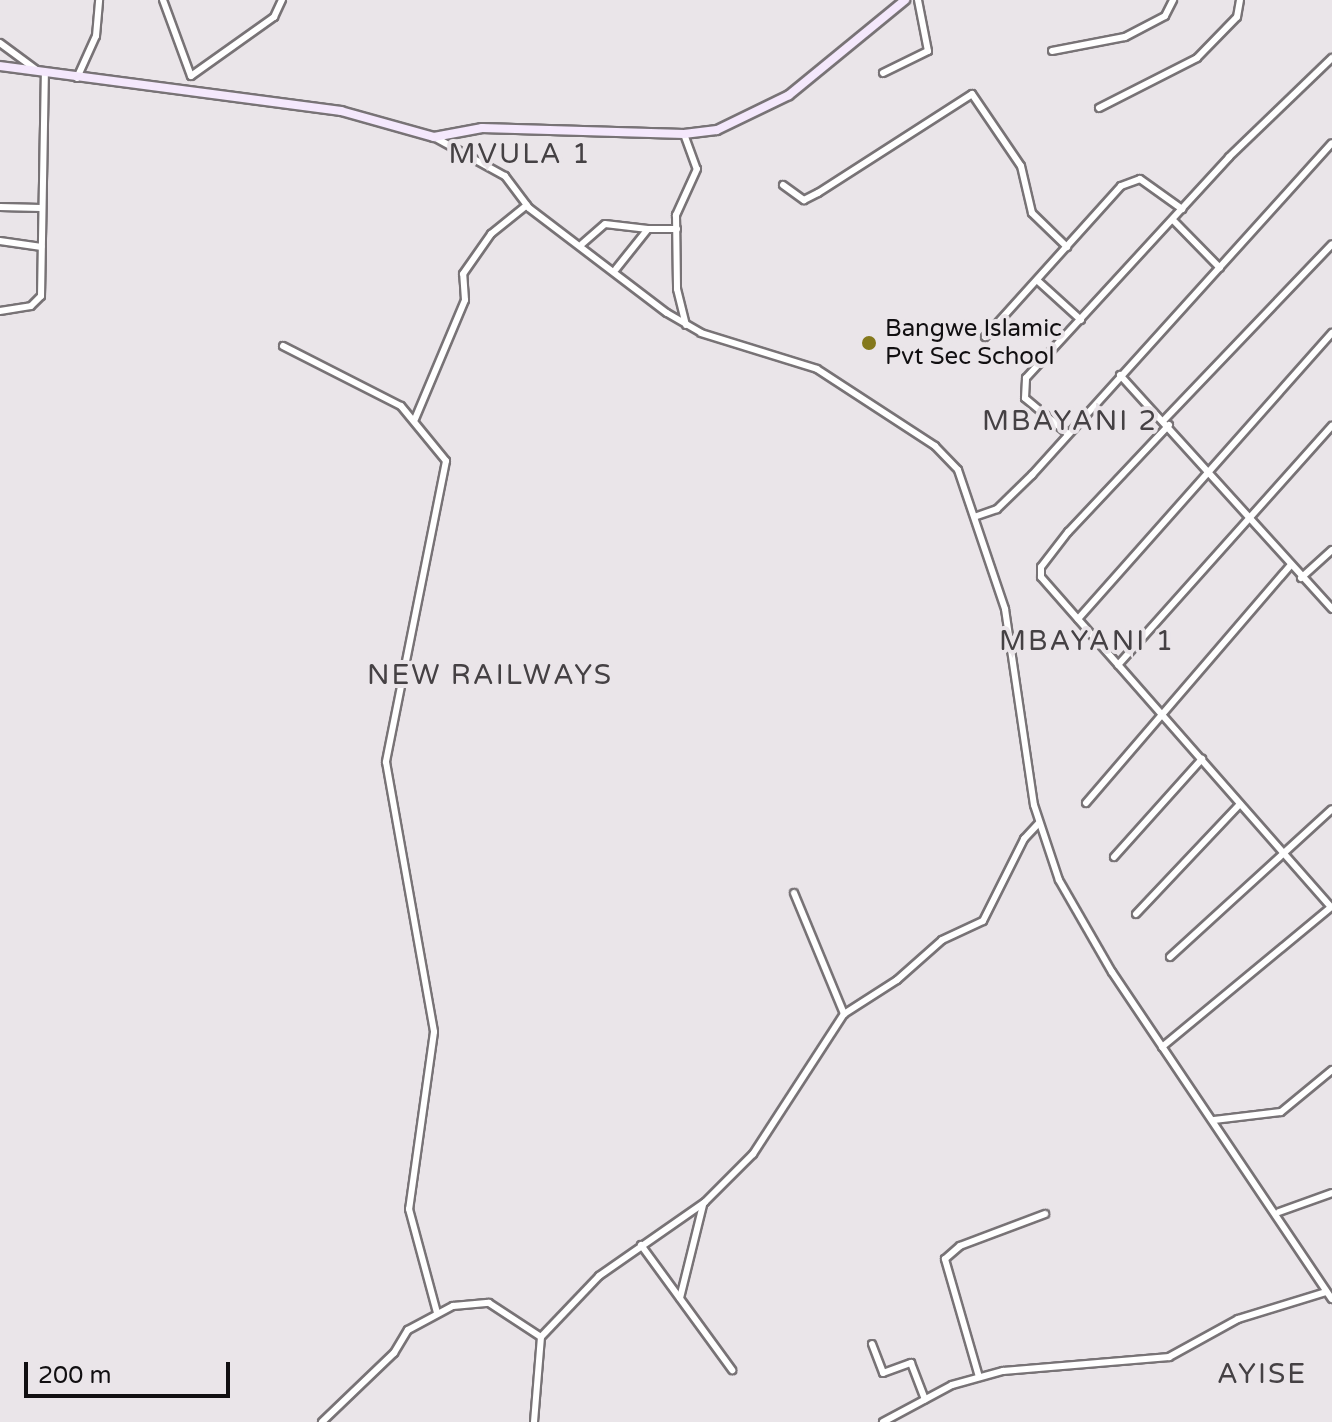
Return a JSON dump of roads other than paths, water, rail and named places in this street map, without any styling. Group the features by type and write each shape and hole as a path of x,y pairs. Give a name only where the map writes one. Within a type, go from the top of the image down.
{"street":[{"path":"77,78 96,36 99,0"},
{"path":"163,0 191,76 189,93"},
{"path":"191,76 274,17 282,0"},
{"path":"434,137 482,128 684,134 717,130 789,95 905,0"},
{"path":"883,73 928,51 918,0"},
{"path":"1052,51 1125,37 1165,16 1173,0"},
{"path":"1099,108 1197,58 1237,17 1240,0"},
{"path":"0,43 32,62 42,74 42,247 37,303 0,311"},
{"path":"1068,434 1025,398 1022,384 1182,209 1332,58"},
{"path":"0,66 42,74 341,111 434,137 505,176 527,205 616,269 686,325 807,364 935,446 958,470 977,516 1005,609 1039,823 1071,904 1162,1047 1279,1212 1332,1299"},
{"path":"783,185 804,200 972,94 1027,183 1034,216 1067,247"},
{"path":"684,134 697,169 680,198 677,229 677,289 686,325"},
{"path":"977,516 1008,500 1332,143"},
{"path":"985,337 1116,190 1133,181 1147,182 1182,209"},
{"path":"415,419 465,300 463,274 491,234 527,205"},
{"path":"0,207 41,208"},
{"path":"1173,220 1220,268"},
{"path":"582,244 605,224 677,229"},
{"path":"616,269 648,229"},
{"path":"0,241 42,247"},
{"path":"1162,1047 1331,903 1043,581 1041,567 1166,422 1332,244"},
{"path":"1038,281 1081,320"},
{"path":"1078,619 1207,469 1332,333"},
{"path":"283,346 318,360 415,419 446,461 447,475 409,628 386,762 434,1032 409,1209 437,1313"},
{"path":"1120,375 1166,422 1290,566 1332,609"},
{"path":"1118,665 1331,428"},
{"path":"1301,578 1332,550"},
{"path":"1086,803 1290,566"},
{"path":"1114,857 1202,759"},
{"path":"1136,914 1240,804"},
{"path":"1170,957 1332,809"},
{"path":"534,1422 541,1337 599,1276 705,1202 763,1142 844,1014 897,980 942,940 983,921 1024,839 1039,823"},
{"path":"794,893 844,1014"},
{"path":"1214,1120 1281,1112 1332,1070"},
{"path":"1279,1212 1332,1193"},
{"path":"680,1298 692,1232 705,1202"},
{"path":"979,1377 945,1259 960,1246 1045,1214"},
{"path":"641,1245 732,1370"},
{"path":"883,1422 925,1399 979,1377 1044,1364 1169,1357 1238,1319 1326,1292"},
{"path":"322,1422 394,1353 408,1330 437,1313 468,1302 489,1303 541,1337"},
{"path":"872,1344 883,1373 911,1363 925,1399"}],"place":[{"name":"Bangwe Islamic Pvt Sec School","path":"869,343"}],"district":[{"name":"MVULA 1","path":"520,154"},
{"name":"MBAYANI 2","path":"1070,421"},
{"name":"MBAYANI 1","path":"1087,641"},
{"name":"NEW RAILWAYS","path":"490,675"},
{"name":"AYISE","path":"1262,1374"}]}
